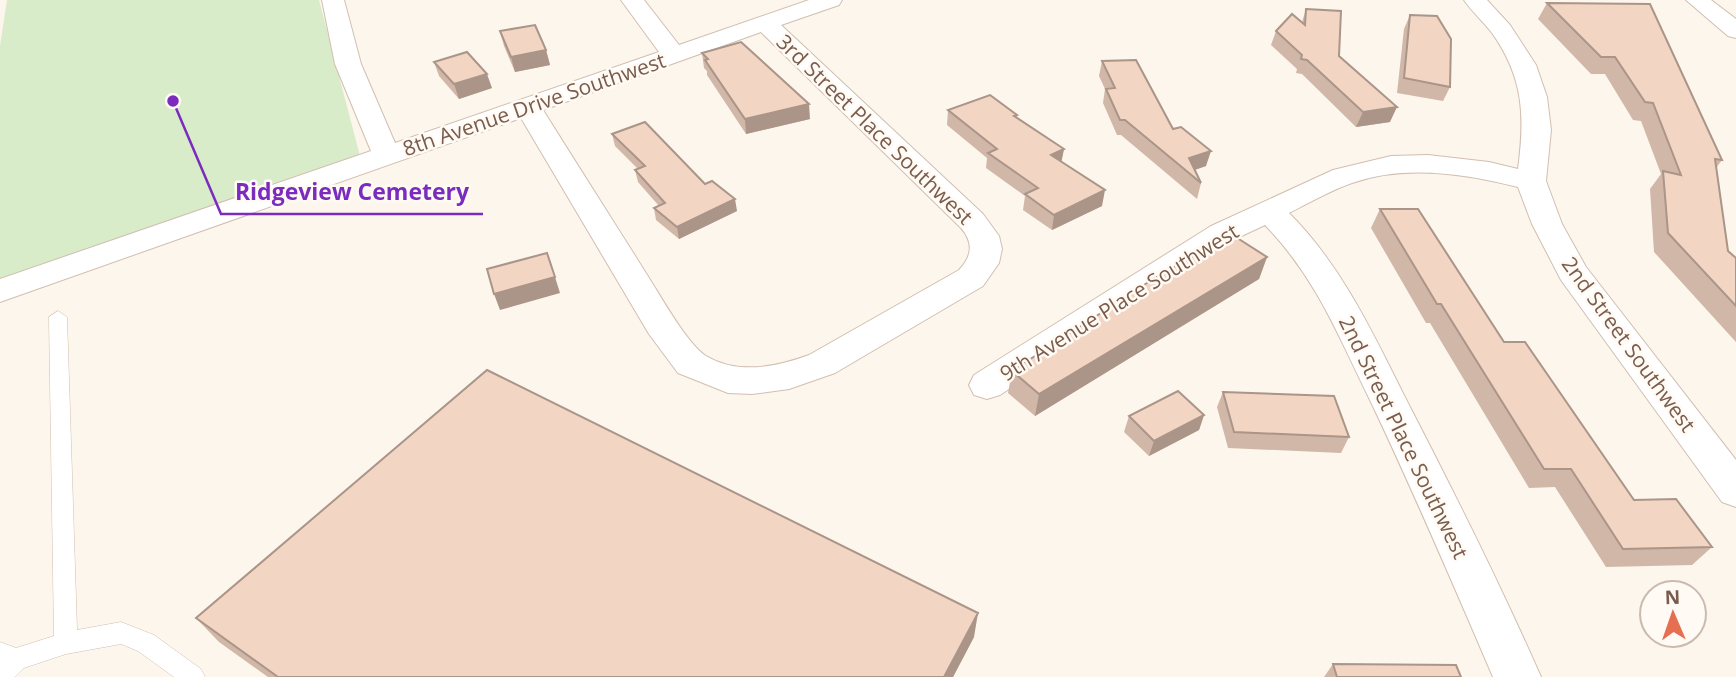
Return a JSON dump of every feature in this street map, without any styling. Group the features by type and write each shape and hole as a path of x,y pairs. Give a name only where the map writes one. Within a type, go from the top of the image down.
{"street":[{"path":"333,0 348,64 387,156"},
{"path":"632,0 674,54"},
{"name":"8th Avenue Drive Southwest","path":"0,291 831,0"},
{"name":"2nd Street Southwest","path":"1475,0 1502,30 1523,65 1534,97 1537,130 1531,181 1547,224 1573,272 1736,490"},
{"path":"1697,0 1736,31"},
{"name":"3rd Street Place Southwest","path":"528,108 661,325 691,364 728,380 752,381 789,376 822,364 971,278 985,260 987,246 982,232 765,23"},
{"name":"9th Avenue Place Southwest","path":"987,385 1222,233 1343,176 1391,165 1448,165 1531,181"},
{"name":"2nd Street Place Southwest","path":"1269,211 1304,247 1336,295 1424,472 1517,677"}],"lane":[{"path":"58,317 66,643"},
{"path":"5,663 66,643 121,633 146,643 193,677"}],"green space":[{"path":"7,0 319,0 360,156 0,281 0,46"}],"building":[{"path":"1547,3 1650,4 1722,160 1715,159 1728,251 1736,258 1736,306 1668,233 1663,171 1681,175 1653,103 1645,102 1615,57 1601,57"},
{"path":"1306,9 1341,11 1339,56 1397,107 1363,112 1307,60 1301,59 1302,55 1276,31 1292,14 1305,25"},
{"path":"1410,15 1437,16 1451,39 1450,87 1404,78"},
{"path":"535,25 546,50 511,57 500,31"},
{"path":"741,42 809,104 745,119 702,53"},
{"path":"467,52 487,74 454,84 434,62"},
{"path":"1136,60 1173,129 1181,127 1211,151 1189,158 1201,183 1125,120 1120,120 1106,89 1115,88 1102,61"},
{"path":"990,95 1017,115 1014,116 1064,149 1051,155 1105,190 1054,215 1025,194 1038,188 988,153 997,149 948,110"},
{"path":"645,122 705,184 712,181 735,199 677,227 654,208 665,203 635,170 645,166 612,134"},
{"path":"1380,209 1418,209 1504,342 1525,342 1634,500 1676,499 1712,547 1623,549 1571,469 1544,469 1441,304 1437,304"},
{"path":"1231,234 1267,257 1039,394 1012,371 1150,281"},
{"path":"547,253 555,277 494,294 487,269"},
{"path":"487,370 978,613 944,677 278,677 196,618"},
{"path":"1178,391 1204,415 1154,441 1129,416"},
{"path":"1223,392 1334,396 1349,437 1234,432"},
{"path":"1333,664 1456,665 1461,677 1337,677"}],"place":[{"name":"Ridgeview Cemetery","path":"173,101"}]}
